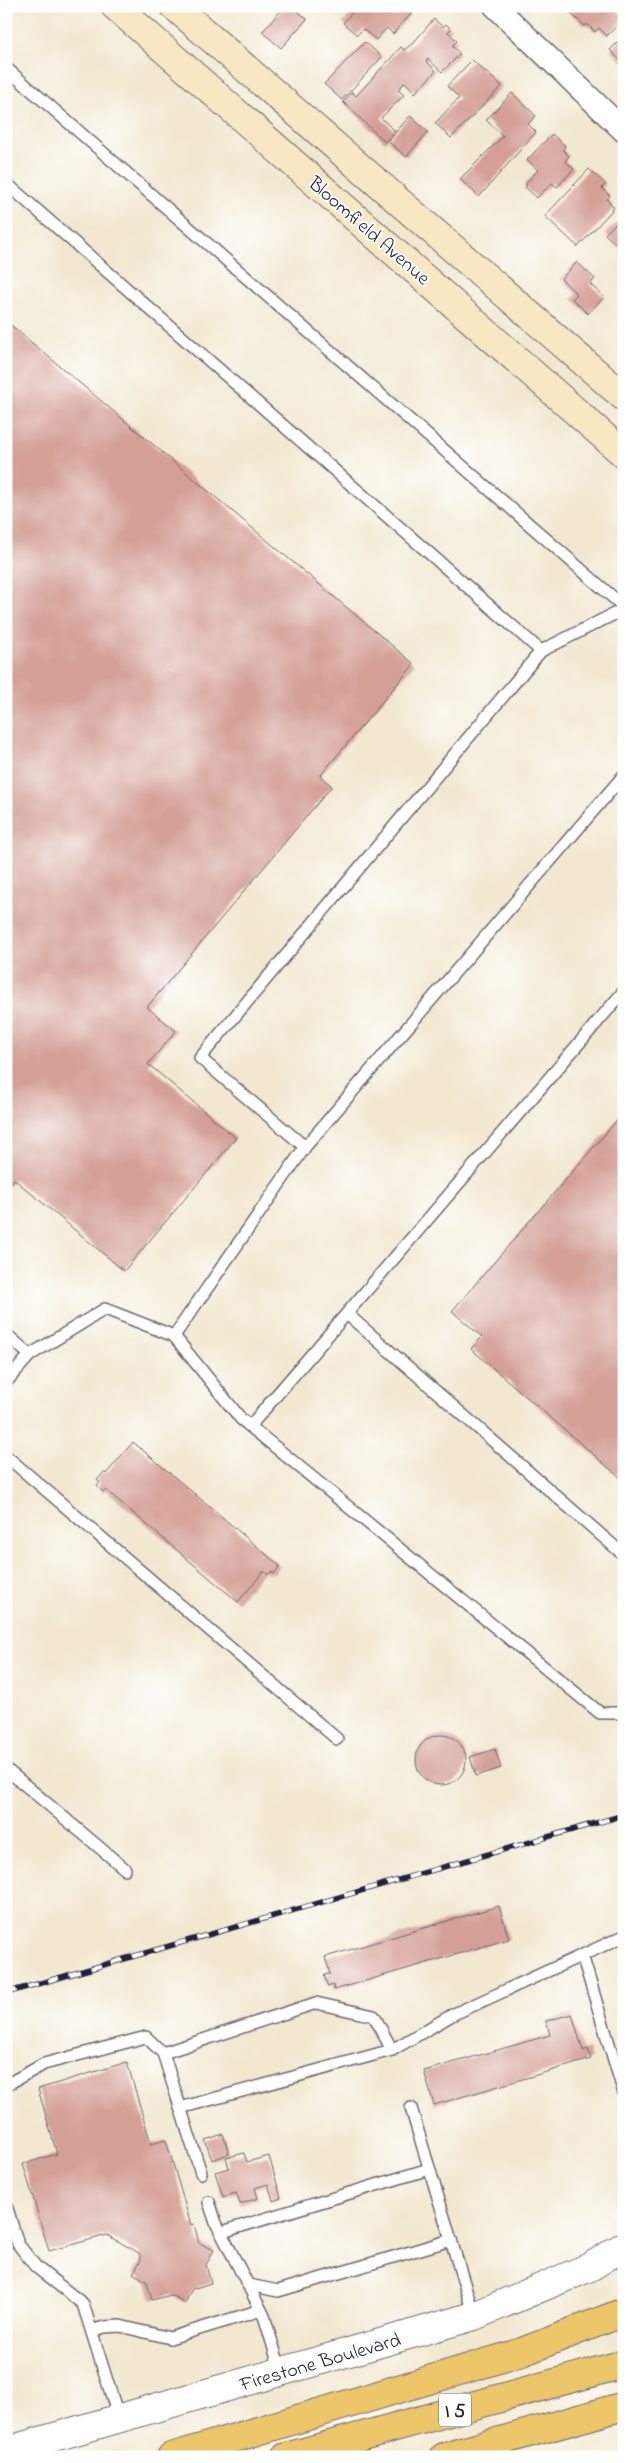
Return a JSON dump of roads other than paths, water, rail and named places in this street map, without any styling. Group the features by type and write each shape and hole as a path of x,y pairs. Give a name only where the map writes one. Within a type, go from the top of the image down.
{"highway":[{"path":"171,2457 522,2352 624,2312"},
{"name":"I 5","path":"286,2457 624,2364"},
{"path":"444,2457 624,2406"}],"main road":[{"name":"Bloomfield Avenue","path":"115,6 624,454"},
{"name":"Bloomfield Avenue","path":"174,6 624,397"}],"street":[{"path":"495,6 624,131"},
{"name":"Firestone Boulevard","path":"6,2451 474,2316 590,2267 624,2246"}],"lane":[{"path":"6,68 624,608 541,651 200,1058 305,1147"},
{"path":"6,184 541,651"},
{"path":"174,1336 305,1147 624,775"},
{"path":"250,1426 624,991"},
{"path":"6,1382 30,1355 104,1309 174,1336 241,1419 600,1713 624,1713"},
{"path":"347,1314 624,1555"},
{"path":"6,1334 30,1355"},
{"path":"6,1456 337,1739"},
{"path":"6,1769 125,1869"},
{"path":"180,2108 392,2050 452,2015 624,1936"},
{"path":"582,1955 624,2093"},
{"path":"163,2053 316,2003 374,2016 392,2050"},
{"path":"6,2086 44,2064 146,2037 163,2053 201,2173"},
{"path":"411,2108 474,2316"},
{"path":"222,2232 429,2169"},
{"path":"209,2202 216,2223 261,2310 281,2372"},
{"path":"6,2206 18,2244 36,2267 83,2304 118,2419"},
{"path":"249,2285 278,2291 451,2240"},
{"path":"92,2332 104,2327 120,2326 170,2338 261,2310"}],"railway":[{"path":"6,1993 624,1815"}]}
